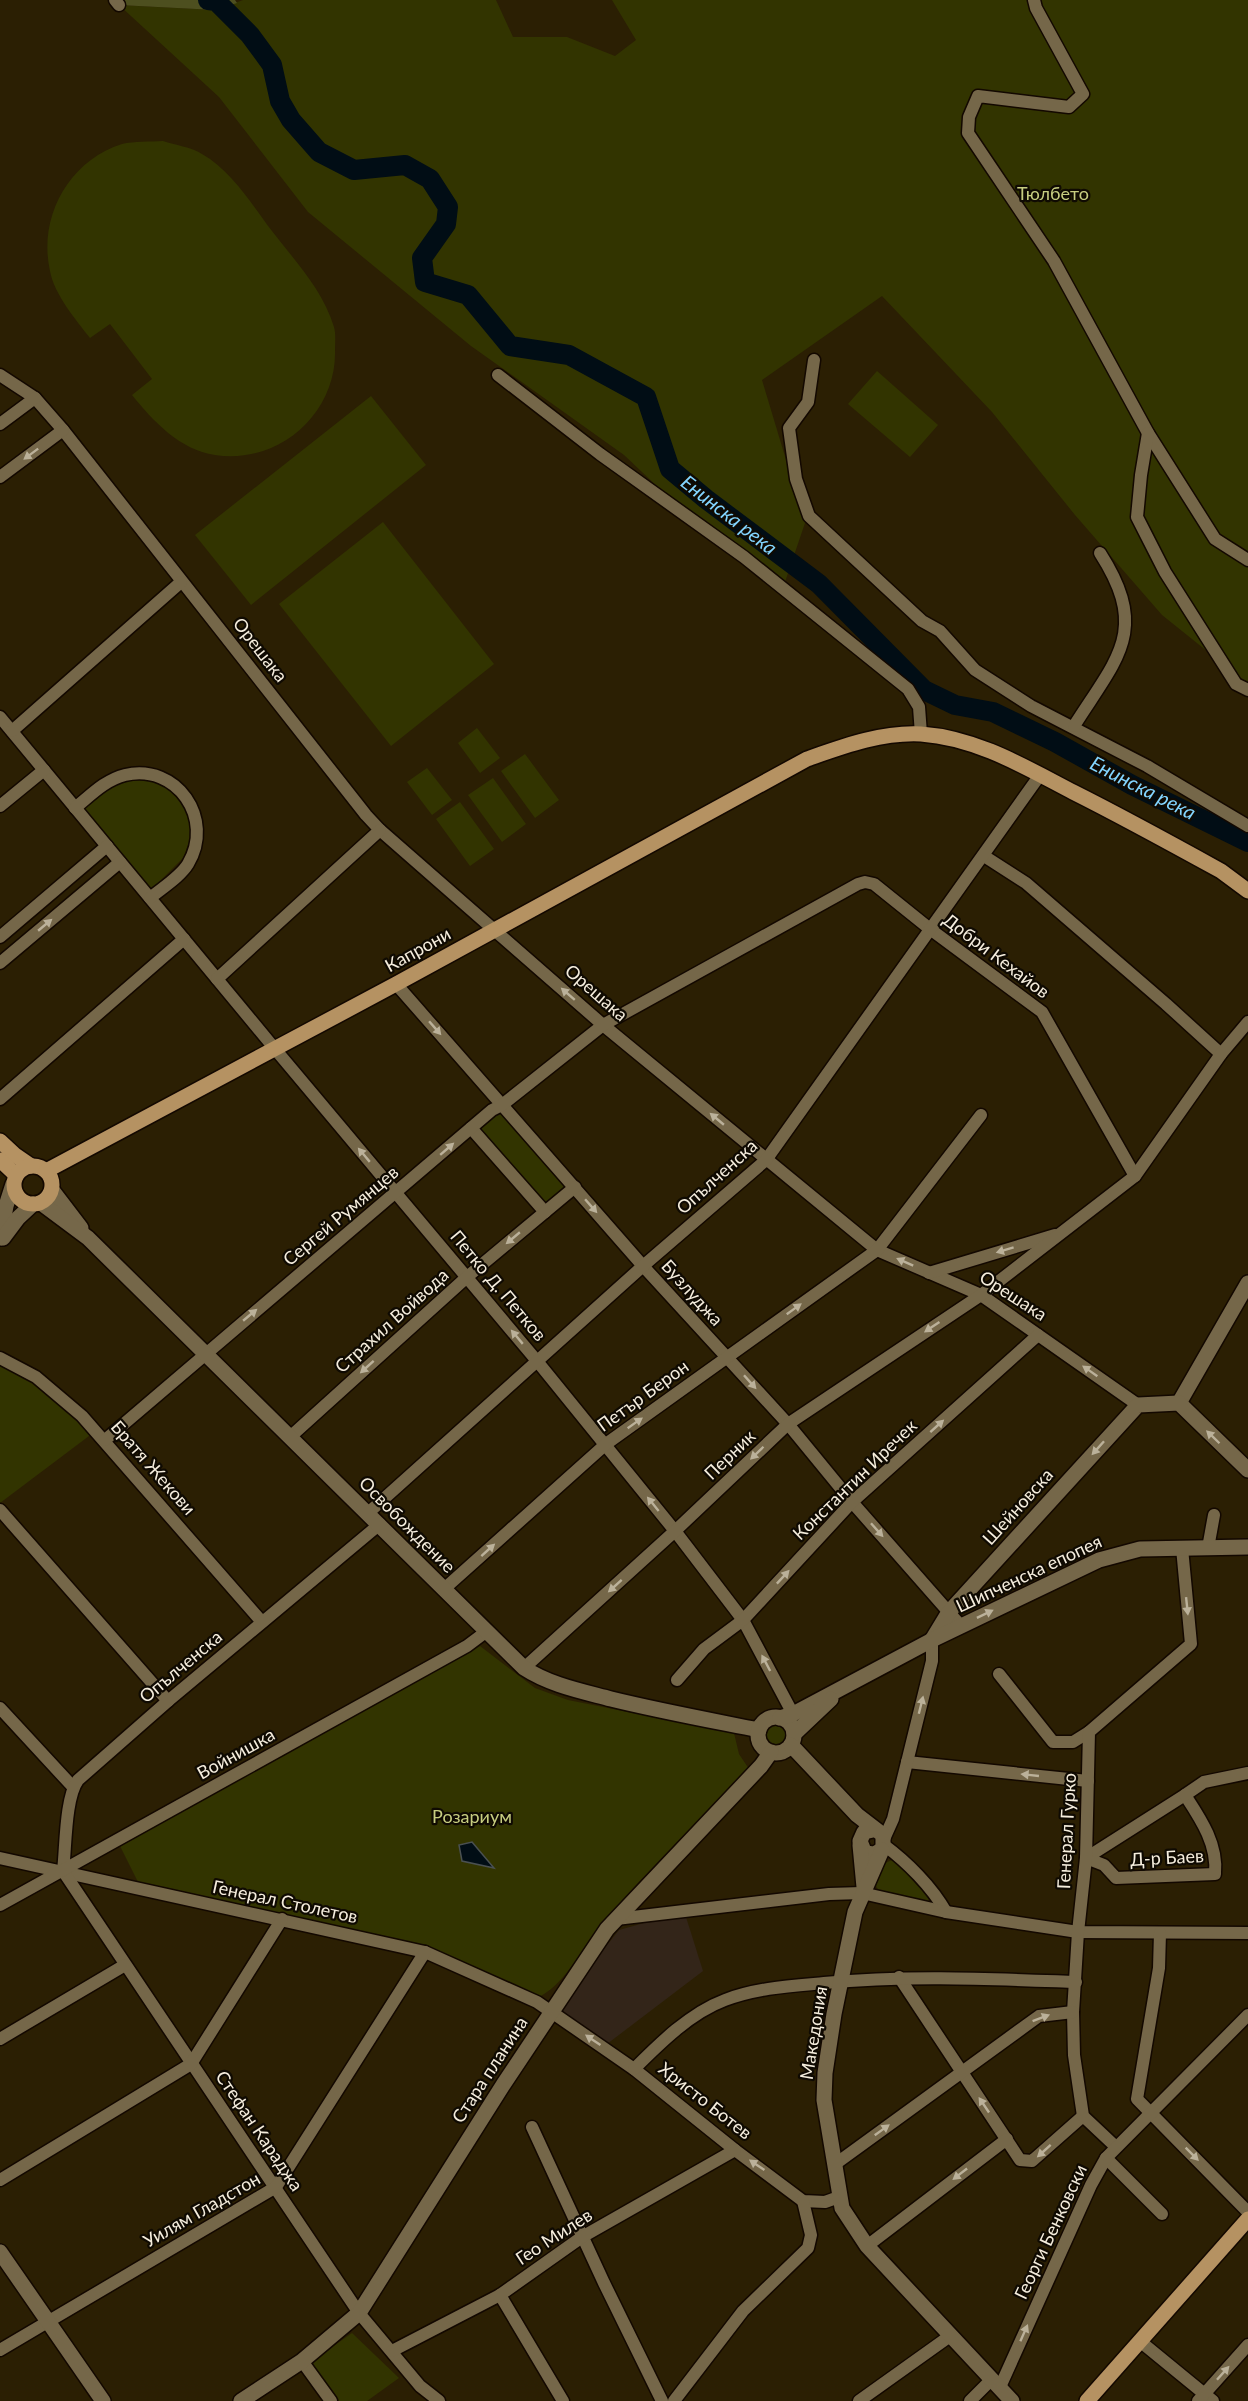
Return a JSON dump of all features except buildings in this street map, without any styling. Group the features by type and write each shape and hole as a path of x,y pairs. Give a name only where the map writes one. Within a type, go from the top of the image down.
{"main road":[{"name":"Капрони","path":"46,1171 396,984 807,759 846,745 887,736 921,734 957,739 1012,759 1221,871 1248,891"},
{"path":"0,1140 15,1155 31,1166"},
{"path":"0,1160 15,1179 14,1192 19,1198 37,1204"},
{"path":"0,1238 6,1206 15,1179 22,1169 31,1166 40,1167 46,1171 52,1182 49,1196 11,1226 0,1243"},
{"name":"Освобождение","path":"51,1190 88,1238 525,1668 547,1680 574,1689 656,1710 759,1730"},
{"name":"Освобождение","path":"37,1204 88,1238"},
{"path":"1179,1403 1248,1283"},
{"path":"1138,1405 1179,1403 1248,1470"},
{"name":"Шейновска","path":"932,1640 949,1612 1138,1405"},
{"name":"Шипченска епопея","path":"787,1716 932,1640 1099,1560 1140,1549 1248,1547"},
{"name":"Шипченска епопея","path":"793,1740 840,1688"},
{"path":"793,1740 782,1752 771,1752 759,1741 759,1730 765,1721 787,1716 793,1740 857,1815 874,1839"},
{"name":"Стара планина","path":"241,2401 302,2361 359,2313 502,2085 616,1919 761,1766 771,1752"},
{"name":"Македония","path":"838,2191 824,2100 825,2073 855,1912 863,1890 874,1839"},
{"name":"Македония","path":"863,1890 874,1839"},
{"path":"838,2191 842,2208 849,2222 867,2246 1012,2401"},
{"path":"1087,2401 1248,2219"},
{"path":"0,2252 103,2401"}],"street":[{"path":"1034,0 1036,8 1083,94 1069,107 978,96 969,117 968,133 1054,261 1148,433 1215,539 1248,560"},
{"path":"814,360 808,402 789,428 796,479 809,516 922,621 940,631 975,670 1032,706 1148,766 1248,826"},
{"name":"Орешака","path":"0,375 35,398 63,430 181,582 380,830 603,1024 876,1250 981,1295 1138,1405"},
{"path":"498,375 600,454 744,557 903,685 915,698 919,707 921,734"},
{"path":"0,424 35,398"},
{"path":"0,477 63,430"},
{"path":"1148,433 1137,517 1165,572 1236,684 1248,690"},
{"path":"1074,726 1123,646 1126,615 1123,600 1116,578 1100,553"},
{"path":"12,731 181,582"},
{"name":"Петко Д. Петков","path":"0,717 606,1444 675,1531 743,1620 787,1716"},
{"path":"0,806 44,770"},
{"path":"75,808 108,782 132,774 160,776 170,780 182,793 192,808 195,820 194,849 185,868 150,898"},
{"name":"Опълченска","path":"368,1513 643,1266 766,1160 1040,775"},
{"path":"217,979 380,830"},
{"path":"0,937 107,846"},
{"path":"984,856 1026,883 1221,1054"},
{"path":"0,963 120,862"},
{"name":"Добри Кехайов","path":"865,882 874,884 930,929 1042,1012 1135,1176"},
{"name":"Сергей Румянцев","path":"105,1440 492,1110 502,1105 603,1024 865,882"},
{"path":"0,1099 184,939"},
{"name":"Бузлуджа","path":"396,984 643,1266 788,1424 852,1502 961,1626"},
{"name":"Перник","path":"525,1668 788,1424 981,1295 1135,1176 1221,1054 1248,1022"},
{"name":"Петър Берон","path":"444,1589 606,1444 876,1250 981,1115"},
{"path":"471,1128 545,1212"},
{"name":"Страхил Войвода","path":"290,1437 467,1277 574,1187"},
{"path":"929,1273 1062,1233"},
{"name":"Константин Иречек","path":"677,1680 704,1649 743,1620 852,1502 1038,1335"},
{"name":"Братя Жекови","path":"0,1358 36,1377 82,1416 262,1622"},
{"path":"0,1510 168,1701"},
{"path":"1208,1548 1214,1515"},
{"name":"Опълченска","path":"73,1787 83,1775 168,1701 380,1524"},
{"path":"999,1674 1053,1742 1073,1742 1089,1732 1191,1644 1182,1548"},
{"name":"Войнишка","path":"0,1905 468,1647 487,1631"},
{"name":"Македония","path":"874,1839 895,1810 932,1661 932,1640"},
{"path":"0,1708 73,1787 69,1799 63,1871"},
{"name":"Генерал Гурко","path":"1083,2116 1074,2055 1073,2012 1086,1858 1089,1732"},
{"path":"907,1762 1088,1781"},
{"name":"Д-р Баев","path":"1086,1858 1204,1782 1248,1773"},
{"name":"Д-р Баев","path":"1086,1858 1104,1865 1116,1878 1215,1874 1216,1862 1212,1844 1201,1820 1185,1795"},
{"path":"874,1839 894,1852 939,1899 946,1912"},
{"name":"Генерал Столетов","path":"0,1858 424,1952 537,2002 551,2012"},
{"name":"Стефан Караджа","path":"63,1871 359,2313 420,2386 439,2401"},
{"path":"616,1919 863,1890 946,1912 1078,1932 1248,1933"},
{"path":"0,2180 191,2064 282,1919"},
{"path":"1160,1933 1159,1968 1137,2099 1248,2211"},
{"name":"Уилям Гладстон","path":"0,2350 276,2187 424,1952"},
{"path":"0,2039 125,1965"},
{"path":"899,1977 1020,2160 1032,2161 1083,2116 1116,2147"},
{"path":"634,2069 686,2023 725,2000 785,1986 899,1977 1076,1982"},
{"name":"Христо Ботев","path":"551,2012 634,2069 803,2201"},
{"path":"834,2165 1039,2016 1073,2012"},
{"name":"Георги Бенковски","path":"996,2383 1106,2157 1246,2021"},
{"path":"532,2127 582,2237 662,2401"},
{"path":"867,2246 1006,2139"},
{"name":"Гео Милев","path":"392,2351 500,2295 582,2237 735,2150"},
{"path":"1106,2157 1162,2214"},
{"path":"674,2401 743,2311 808,2248 812,2235 803,2201 825,2202 838,2191"},
{"path":"500,2295 563,2401"},
{"path":"860,2401 950,2336"},
{"path":"1141,2342 1205,2399 1248,2345"},
{"path":"302,2361 331,2401"},
{"path":"970,2401 996,2383"}],"shaded area":[{"path":"472,1842 494,1868 462,1861 459,1845"},
{"path":"686,1917 703,1971 607,2044 560,2011 588,1969 619,1930 644,1923"}],"green space":[{"path":"115,0 235,0 237,3 215,10 119,5"},
{"name":"Тюлбето","path":"243,0 496,0 513,37 567,37 615,56 636,40 612,0 1248,0 1248,684 1162,615 1075,515 992,412 882,296 762,380 805,523 785,582 662,491 624,455 471,346 308,212 219,97 119,5 215,10"},
{"path":"163,141 198,152 213,161 232,179 308,276 323,301 334,327 333,373 326,394 315,414 300,430 282,443 261,452 239,456 215,455 190,447 168,433 132,395 152,379 110,324 90,338 66,306 52,280 47,251 49,231 53,212 72,178 103,152 122,144"},
{"path":"877,371 938,425 910,457 848,404"},
{"path":"371,396 426,465 251,605 195,535"},
{"path":"383,522 494,664 391,746 279,604"},
{"path":"477,728 500,758 480,773 458,743"},
{"path":"525,754 559,800 535,818 501,771"},
{"path":"427,768 452,800 432,815 407,782"},
{"path":"144,777 164,781 179,796 190,815 191,837 183,858 149,892 82,811 110,788"},
{"path":"493,778 526,824 502,842 468,795"},
{"path":"460,802 494,849 470,866 436,819"},
{"path":"502,1110 568,1185 543,1206 477,1130"},
{"path":"0,1362 34,1380 93,1433 0,1503"},
{"name":"Розариум","path":"480,1646 535,1688 568,1700 734,1733 739,1754 749,1769 654,1866 593,1935 559,1982 541,1996 425,1952 141,1888 120,1846"},
{"path":"776,1724 784,1727 787,1735 784,1743 776,1746 768,1743 765,1735 768,1727"},
{"path":"892,1860 899,1862 928,1892 929,1903 879,1891 876,1886 885,1863"},
{"path":"352,2333 399,2378 367,2401 339,2401 311,2362"}],"waterway":[{"name":"Енинска река","path":"208,0 216,1 250,35 272,65 280,101 291,120 319,152 354,170 405,165 430,179 448,207 446,224 422,258 425,282 468,295 510,346 569,355 646,397 670,469 819,584 924,690 955,705 993,712 1055,742 1132,785 1248,842"}]}
